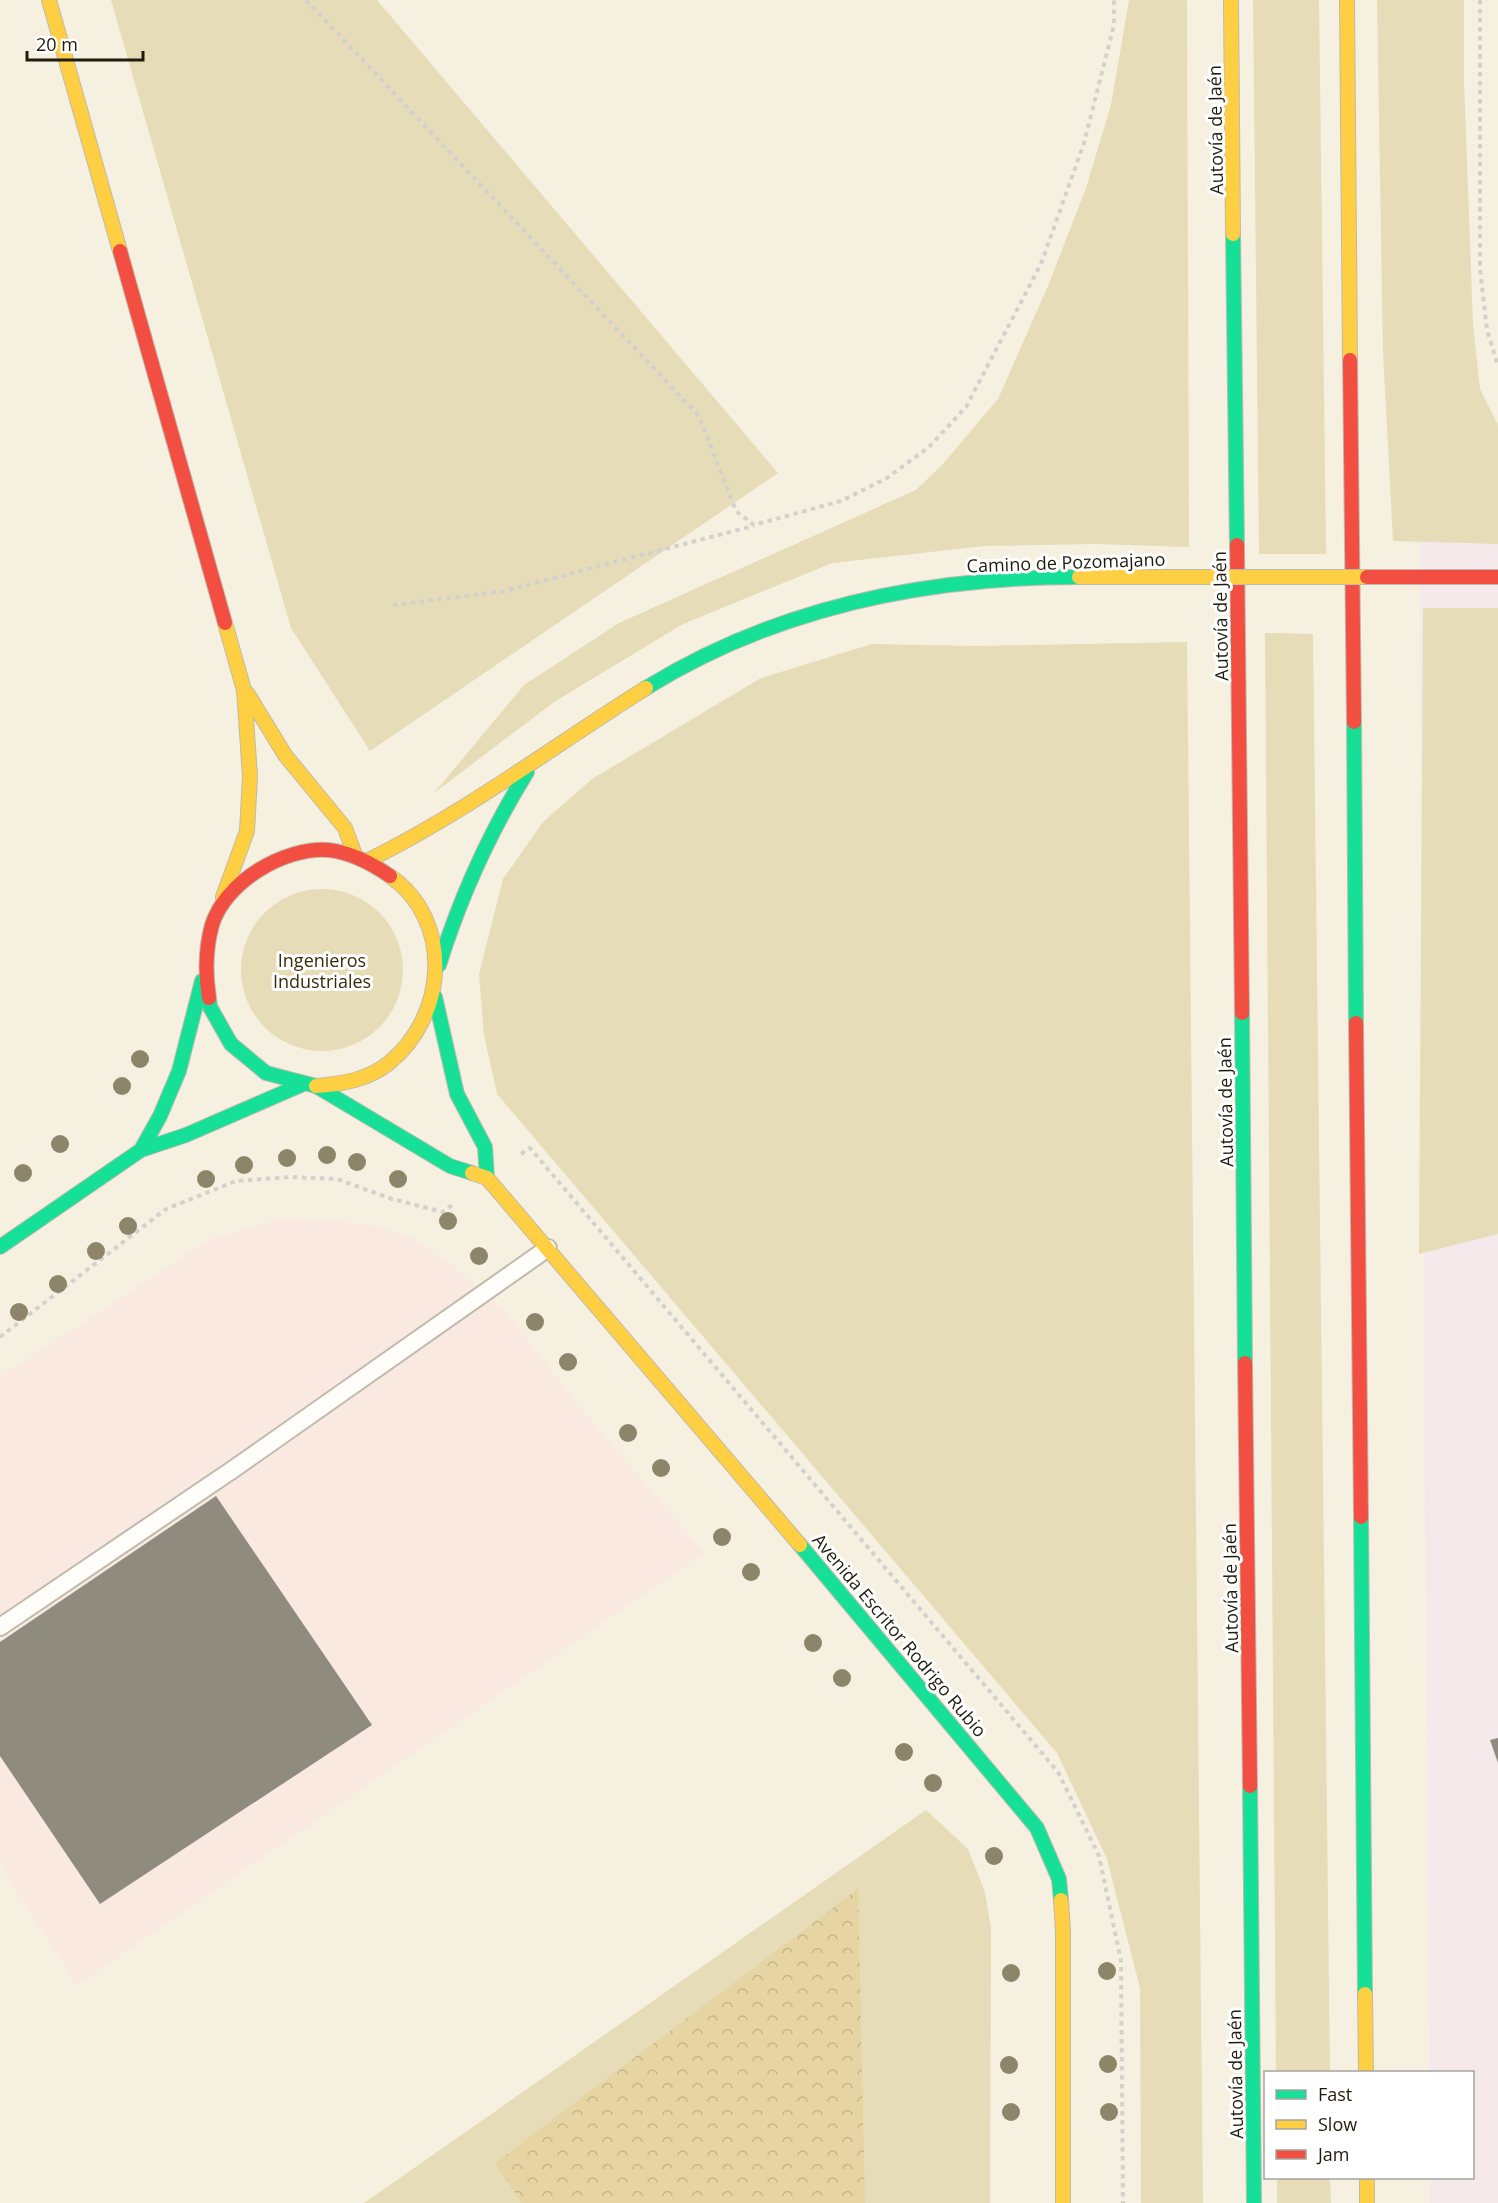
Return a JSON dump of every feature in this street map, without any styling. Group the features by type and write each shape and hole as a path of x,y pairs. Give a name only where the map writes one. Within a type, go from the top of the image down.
{"main road":[{"path":"49,0 244,690 250,776 247,831 206,942 202,977 179,1071 160,1116 141,1150"},
{"name":"Autovía de Jaén","path":"1231,0 1254,2203"},
{"path":"1347,0 1366,2071"},
{"name":"Camino de Pozomajano","path":"361,858 444,821 632,696 681,667 756,632 839,605 917,588 996,579 1498,577"},
{"path":"244,690 285,755 345,828 361,858"},
{"name":"Camino de Pozomajano","path":"438,969 454,917 494,825 533,762"},
{"path":"202,977 212,1015 233,1048 264,1072 301,1085 316,1086 356,1081 391,1063 418,1034 435,997 438,969 432,932 416,898 389,872 361,858 324,850 293,854 264,865 238,884 219,909"},
{"path":"316,1086 450,1166 487,1178 485,1148 457,1094 435,997"},
{"path":"0,1247 141,1150 186,1135 301,1085"},
{"name":"Avenida Escritor Rodrigo Rubio","path":"487,1178 976,1752 1037,1828 1059,1879 1063,1932 1063,2203"},
{"path":"1367,2179 1367,2203"}],"lane":[{"path":"0,1627 235,1468 548,1248"}],"path":[{"path":"306,0 699,416 736,511 754,525"},
{"path":"393,605 504,591 841,501 888,478 929,447 966,407 1041,264 1084,143 1114,26 1114,0"},
{"path":"1480,0 1480,269 1486,330 1498,366"},
{"path":"0,1337 166,1209 236,1181 290,1177 337,1179 392,1200 443,1212 530,1148 1058,1772 1099,1856 1121,1961 1123,2203"}],"shaded area":[{"path":"1498,479 1498,2203 1430,2203 1429,2179 1474,2179 1474,2071 1429,2071 1419,503"},
{"path":"286,1218 366,1224 411,1237 453,1266 508,1314 577,1404 704,1553 77,1985 0,1865 0,1377 213,1238"}],"green space":[{"path":"111,0 377,0 778,473 370,751 291,628"},
{"path":"1129,0 1187,0 1189,547 1095,544 984,546 832,563 683,624 554,702 434,793 524,685 619,623 916,490 942,465 998,399 1048,286 1086,188 1111,105"},
{"path":"1253,0 1319,0 1326,554 1259,554"},
{"path":"1377,0 1464,0 1464,80 1473,325 1480,389 1498,425 1498,544 1393,541 1383,352"},
{"path":"1423,608 1498,608 1498,1234 1419,1254"},
{"path":"1265,633 1313,634 1330,2071 1276,2071"},
{"path":"1187,642 1203,2203 1141,2203 1140,1988 1107,1859 1057,1753 497,1094 484,1035 479,974 503,879 543,822 592,779 761,678 872,644 974,646"},
{"name":"Ingenieros Industriales","path":"322,889 338,890 353,895 380,912 397,939 402,954 402,986 397,1001 380,1028 353,1045 338,1050 322,1051 306,1050 291,1045 264,1028 247,1001 242,986 241,970 242,954 247,939 264,912 291,895 306,890"},
{"path":"926,1810 968,1849 985,1892 991,1928 990,2203 364,2203"},
{"path":"858,1889 865,2203 522,2203 495,2163"},
{"path":"1277,2179 1330,2179 1331,2203 1277,2203"}],"building":[{"path":"216,1496 372,1725 100,1904 0,1756 0,1642"},
{"path":"1498,1738 1498,1763 1490,1740"}],"traffic: fast":[{"path":"1233,234 1237,545"},
{"path":"646,688 696,660 748,636 800,617 855,602 966,583 1022,578 1079,577"},
{"path":"1354,722 1356,1023"},
{"path":"439,965 477,866 527,772"},
{"path":"141,1150 160,1116 179,1071 202,981"},
{"path":"435,997 457,1094 485,1147 487,1178"},
{"path":"209,998 210,1007 231,1044 266,1073 316,1086 450,1166 472,1173"},
{"path":"1242,1013 1245,1363"},
{"path":"0,1247 141,1150 186,1135 301,1085"},
{"path":"1361,1517 1365,1994"},
{"path":"800,1545 1037,1828 1059,1879 1061,1900"},
{"path":"1250,1786 1254,2203"}],"traffic: slow":[{"path":"49,0 120,251"},
{"path":"1231,0 1233,234"},
{"path":"1347,0 1350,360"},
{"path":"1079,577 1367,577"},
{"path":"223,897 247,831 250,776 244,690 225,623"},
{"path":"367,861 475,800 646,688"},
{"path":"247,693 285,755 345,828 355,855"},
{"path":"316,1086 354,1080 381,1069 389,1063 408,1043 423,1020 432,995 435,969 433,943 425,918 411,895 390,876"},
{"path":"472,1173 487,1178 800,1545"},
{"path":"1061,1900 1063,2203"},
{"path":"1365,1994 1366,2071"},
{"path":"1367,2179 1367,2203"}],"traffic: jam":[{"path":"120,251 225,623"},
{"path":"1350,360 1354,722"},
{"path":"1237,545 1242,1013"},
{"path":"1367,577 1498,577"},
{"path":"209,998 206,961 212,925 229,895 258,870 293,854 328,850 360,859 390,876"},
{"path":"1356,1023 1361,1517"},
{"path":"1245,1363 1250,1786"}]}
